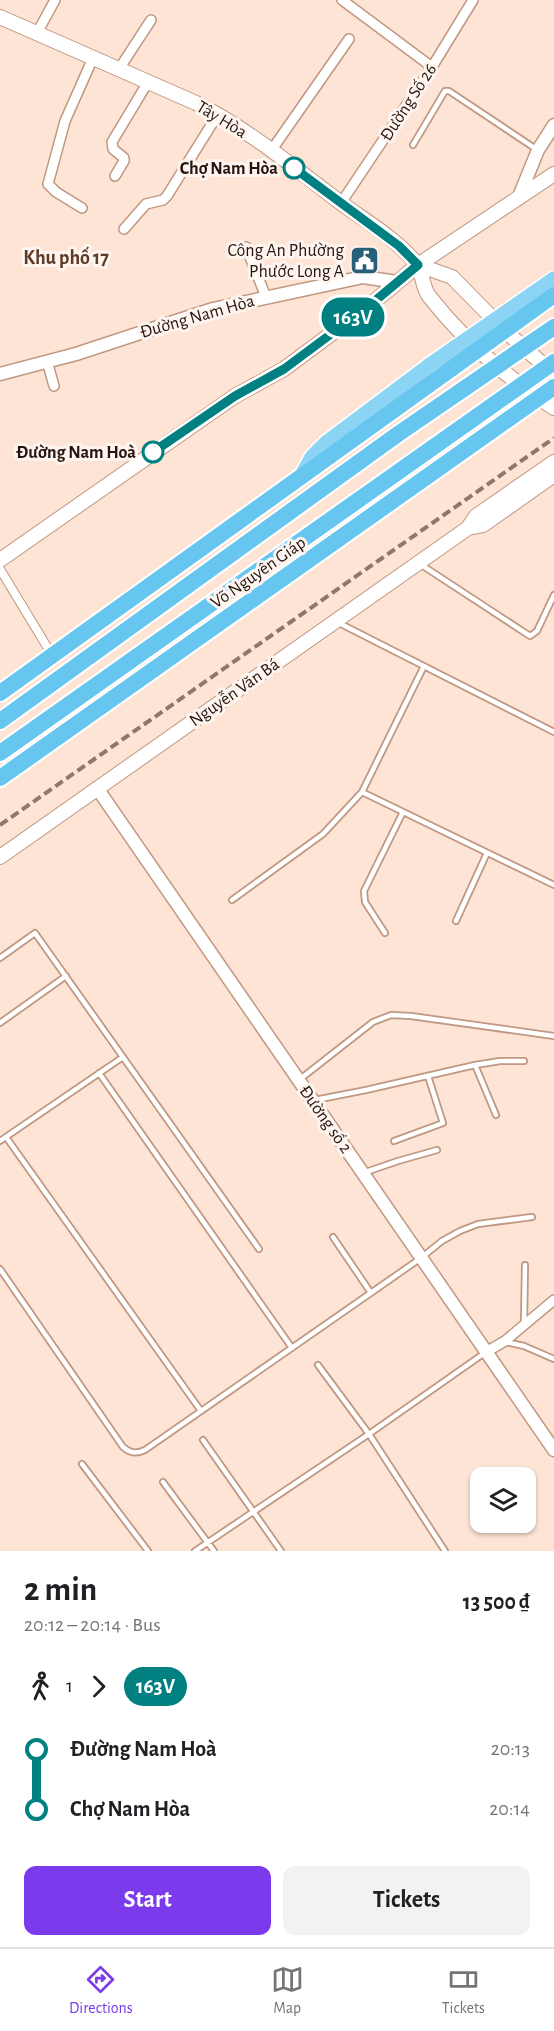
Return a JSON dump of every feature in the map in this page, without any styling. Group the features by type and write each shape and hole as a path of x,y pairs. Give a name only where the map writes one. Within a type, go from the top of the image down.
{"highway":[{"path":"0,693 380,420 500,325 554,295"},
{"path":"523,348 554,327"},
{"path":"472,383 473,345"},
{"name":"Võ Nguyên Giáp","path":"0,721 426,414 523,348"},
{"name":"Võ Nguyên Giáp","path":"0,753 521,385 551,368"},
{"name":"Võ Nguyên Giáp","path":"0,778 554,387"},
{"path":"380,420 426,414"}],"main road":[{"name":"Tây Hòa","path":"0,17 218,114 399,246 418,265 452,277 523,348 551,368"},
{"path":"0,560 235,396 284,369 418,265 554,174"},
{"name":"Tây Hòa","path":"418,265 428,294 473,345 496,366 554,408"},
{"path":"500,325 554,279"},
{"path":"301,477 312,457 326,443 473,345"},
{"name":"Nguyễn Văn Bá","path":"0,856 468,528 476,516 554,462"},
{"name":"Nguyễn Văn Bá","path":"468,528 483,525 554,476"}],"street":[{"path":"37,33 55,0"},
{"path":"342,0 432,67"},
{"name":"Đường Số 26","path":"341,203 432,67 473,0"},
{"path":"119,69 151,20"},
{"path":"271,151 349,39"},
{"path":"82,208 56,192 48,184 65,121 93,58"},
{"path":"115,176 124,158 113,149 112,142 148,82"},
{"path":"124,229 146,204 160,201 167,196 218,114"},
{"path":"518,199 538,150 554,125"},
{"path":"246,247 266,297"},
{"name":"Đường Nam Hòa","path":"0,374 213,309 363,277 397,282"},
{"path":"48,361 54,386"},
{"path":"0,569 53,655"},
{"name":"Đường số 2","path":"97,788 554,1450"},
{"path":"486,1352 505,1341 554,1300"}],"lane":[{"path":"413,145 445,91 449,91 538,150"},
{"path":"418,562 530,636 537,631 554,595"},
{"path":"335,621 554,732"},
{"path":"232,900 323,834 362,792 424,666"},
{"path":"362,792 554,885"},
{"path":"384,933 365,902 364,891 403,812"},
{"path":"456,921 487,853"},
{"path":"0,958 35,933 259,1250"},
{"path":"0,1023 66,976"},
{"path":"299,1080 373,1022 391,1015 554,1036"},
{"path":"0,1141 123,1057"},
{"path":"312,1099 318,1100 366,1090 475,1065 500,1061 524,1061"},
{"path":"475,1065 496,1115"},
{"path":"99,1073 292,1348"},
{"path":"394,1141 444,1122 428,1076"},
{"path":"6,1137 201,1411"},
{"path":"363,1173 437,1150"},
{"path":"0,1269 123,1447 137,1453 145,1450 292,1348 442,1241 478,1224 532,1217"},
{"path":"333,1237 371,1293"},
{"path":"524,1324 525,1265"},
{"path":"505,1341 524,1346 554,1359"},
{"path":"195,1551 486,1352"},
{"path":"318,1365 369,1434 445,1551"},
{"path":"204,1440 281,1551"},
{"path":"82,1464 148,1551"},
{"path":"163,1482 214,1551"}],"railway":[{"path":"0,825 554,438"}],"bus line":[{"name":"163V","path":"153,452 235,396 284,369 370,305 418,265 399,246 294,168"}],"place":[{"name":"Chợ Nam Hòa","path":"294,168"},
{"name":"Công An Phường Phước Long A","path":"365,260"},
{"name":"Đường Nam Hoà","path":"153,452"}],"district":[{"name":"Khu phố 17","path":"66,257"}]}
